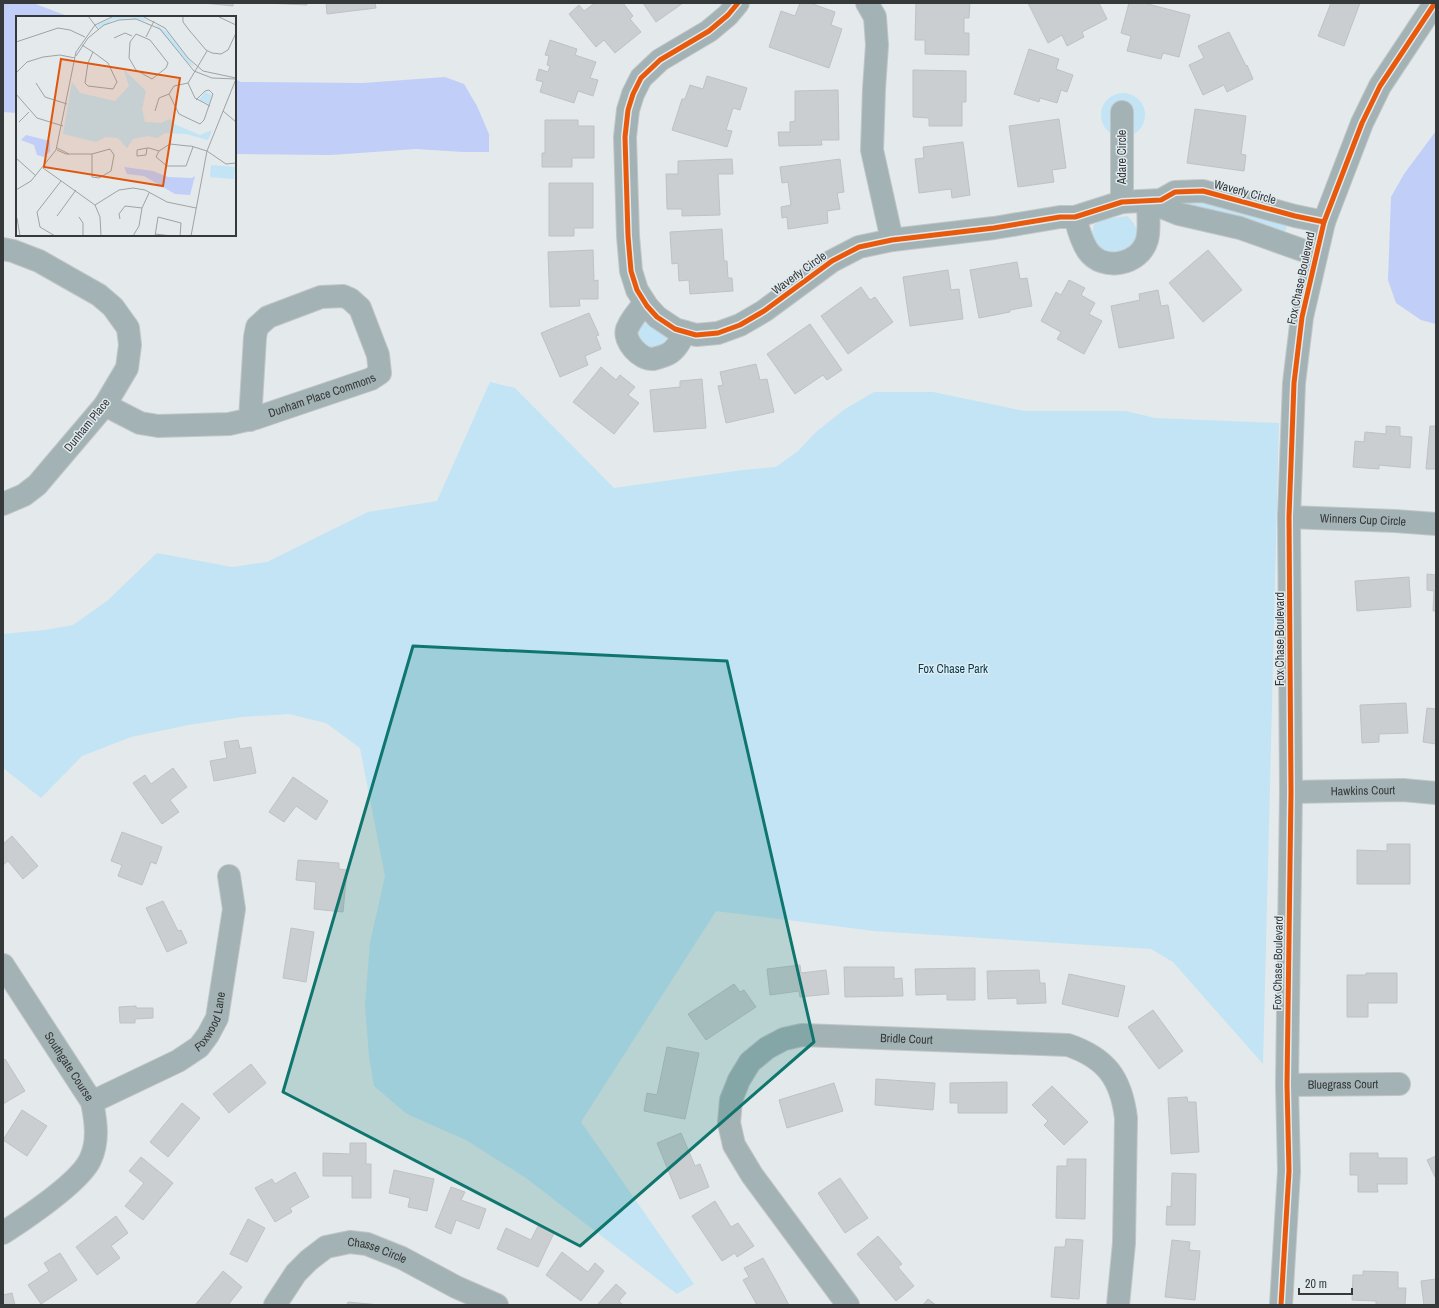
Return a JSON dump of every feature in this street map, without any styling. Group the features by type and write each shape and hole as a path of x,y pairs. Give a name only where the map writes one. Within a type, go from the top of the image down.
{"street":[{"name":"Waverly Circle","path":"738,3 728,15 709,31 660,60 641,78 633,94 628,110 625,137 628,236 631,271 637,290 645,303 658,317 675,329 696,335 718,332 740,325 764,311 832,261 859,247 892,240 994,228 1060,217 1075,217 1122,202 1154,200 1175,192 1203,191 1295,216 1324,222"},
{"path":"867,3 874,17 877,45 872,150 892,240"},
{"name":"Fox Chase Boulevard","path":"1281,1305 1288,1171 1287,1085 1291,792 1290,517 1294,383 1302,317 1324,222 1362,123 1377,92 1435,3"},
{"name":"Adare Circle","path":"1122,112 1122,202"},
{"path":"1075,217 1081,236 1089,252 1100,261 1117,265 1133,259 1144,248 1147,240 1154,200 1164,208 1179,214 1240,228 1316,255"},
{"name":"Dunham Place","path":"3,249 13,251 39,261 99,295 113,307 128,328 130,345 126,368 105,405 37,485 24,495 3,504"},
{"name":"Dunham Place Commons","path":"105,405 140,423 158,426 229,424 250,420 371,379 380,373 378,355 360,308 350,299 343,296 321,297 268,317 257,327 255,337 250,420"},
{"path":"645,303 634,314 627,330 629,342 638,354 652,359 668,354 678,344 686,332"},
{"name":"Winners Cup Circle","path":"1290,517 1436,524"},
{"name":"Hawkins Court","path":"1291,792 1403,790 1436,793"},
{"name":"Foxwood Lane","path":"92,1102 178,1061 199,1048 208,1035 217,1018 234,910 229,876"},
{"name":"Southgate Course","path":"3,965 92,1102 96,1121 96,1142 90,1160 79,1175 49,1201 3,1233"},
{"name":"Bridle Court","path":"848,1305 752,1175 734,1145 729,1123 731,1100 739,1080 750,1062 767,1048 784,1039 802,1035 1068,1045 1085,1051 1099,1060 1111,1073 1118,1086 1124,1102 1126,1118 1124,1243 1118,1305"},
{"name":"Bluegrass Court","path":"1287,1085 1398,1084"},
{"name":"Chasse Circle","path":"275,1305 296,1273 309,1260 326,1247 350,1242 367,1244 402,1258 456,1287 497,1305"}],"highlighted area":[{"path":"413,646 727,661 814,1042 580,1246 283,1092"}],"green space":[{"path":"1119,93 1127,93 1132,94 1139,99 1144,106 1144,124 1139,131 1132,136 1119,137 1111,134 1104,127 1101,119 1101,111 1104,103 1111,96"},
{"path":"1188,197 1286,221 1287,228 1282,234 1180,208 1181,198"},
{"path":"1127,216 1133,222 1138,234 1134,245 1125,254 1103,252 1093,242 1092,233 1094,225 1100,220"},
{"path":"644,317 667,334 664,345 653,349 642,344 636,332"},
{"name":"Fox Chase Park","path":"490,382 515,388 614,488 743,470 776,467 798,451 816,432 845,409 874,392 933,392 1024,411 1126,411 1155,418 1279,423 1263,1064 1173,962 1151,949 874,931 716,911 581,1122 694,1284 677,1294 526,1178 466,1140 407,1114 374,1086 369,1056 365,1005 370,943 385,876 360,748 326,723 289,714 242,717 188,725 131,737 82,756 41,798 3,768 3,634 45,630 73,625 107,601 157,553 232,567 267,562 368,512 437,501"}],"shaded area":[{"path":"3,3 33,3 67,16 16,16 16,113 3,112"},
{"path":"445,77 464,84 477,106 489,134 489,152 416,149 331,155 236,154 236,80 241,82 363,83"},
{"path":"1436,131 1436,324 1421,320 1396,303 1388,280 1391,197 1404,174"}],"building":[{"path":"203,3 233,3 233,6"},
{"path":"265,3 307,3 307,5"},
{"path":"326,3 375,3 376,8 327,14"},
{"path":"595,3 623,3 633,16 630,19 641,32 615,53 604,40 596,47 569,14 579,5 584,11"},
{"path":"643,3 683,3 656,22"},
{"path":"800,3 810,3 835,12 831,25 842,29 829,68 769,47 781,11 795,16"},
{"path":"916,3 970,3 969,18 964,18 964,33 969,33 969,55 925,54 925,40 915,40"},
{"path":"1028,3 1099,3 1107,19 1082,32 1084,37 1067,46 1062,35 1048,43"},
{"path":"1129,3 1144,3 1190,15 1179,57 1163,53 1161,59 1127,51 1131,36 1121,33"},
{"path":"1331,3 1360,3 1344,46 1318,36"},
{"path":"1229,32 1253,79 1227,92 1224,85 1203,95 1189,65 1204,58 1198,46"},
{"path":"550,40 577,49 575,55 596,62 590,78 598,80 593,96 578,91 574,103 540,92 543,82 536,80 539,69 548,72 550,66 547,65 549,56 545,55"},
{"path":"1029,49 1059,59 1056,69 1073,75 1067,92 1061,90 1057,103 1040,98 1039,102 1014,94"},
{"path":"913,70 966,71 966,102 962,102 962,126 929,126 929,118 913,117"},
{"path":"707,76 747,88 740,110 733,108 726,130 732,131 727,147 672,130 682,99 685,99 690,85 703,89"},
{"path":"838,90 839,140 821,140 822,145 779,146 778,132 790,132 790,122 795,121 795,91"},
{"path":"1195,109 1246,116 1241,154 1246,155 1244,171 1187,163"},
{"path":"1059,119 1066,168 1052,170 1054,182 1018,187 1009,126"},
{"path":"545,120 578,120 578,126 594,126 594,158 572,158 572,167 542,167 542,153 545,153"},
{"path":"963,142 970,195 952,198 951,189 919,193 915,159 924,158 923,147"},
{"path":"732,159 733,174 718,174 720,215 682,216 682,209 667,209 666,174 678,174 678,161"},
{"path":"840,159 844,192 837,193 840,209 827,211 828,223 788,229 787,217 782,218 781,207 791,205 788,182 782,183 780,167"},
{"path":"549,183 593,183 593,228 574,228 574,236 549,236"},
{"path":"722,229 724,261 727,261 728,278 732,278 733,291 690,294 689,280 679,281 678,263 672,264 670,232"},
{"path":"593,250 594,281 598,280 598,299 579,299 580,306 550,307 548,252"},
{"path":"1208,250 1242,290 1203,322 1169,283"},
{"path":"1017,262 1020,279 1027,278 1032,306 979,318 970,270"},
{"path":"948,270 951,290 959,289 963,319 910,326 903,277"},
{"path":"1069,280 1085,288 1081,295 1095,303 1089,314 1102,321 1084,354 1057,339 1061,332 1041,321 1056,292 1061,295"},
{"path":"861,287 870,300 875,297 893,322 848,354 821,316"},
{"path":"1158,290 1161,306 1168,305 1174,338 1119,348 1111,306 1140,300 1139,294"},
{"path":"589,313 599,335 596,336 601,349 585,356 588,365 560,377 541,333"},
{"path":"810,324 842,370 827,380 823,375 795,394 767,354"},
{"path":"756,364 760,380 767,379 774,412 726,423 718,386 723,385 720,372"},
{"path":"601,367 616,380 620,375 635,387 628,395 639,403 614,434 573,402"},
{"path":"702,379 706,428 654,432 650,390 680,387 680,381"},
{"path":"1386,426 1400,427 1400,436 1412,437 1410,468 1379,465 1379,469 1353,467 1355,441 1364,442 1365,432 1386,434"},
{"path":"1430,426 1436,426 1436,469 1426,469"},
{"path":"1427,574 1436,575 1436,611 1433,611 1434,591 1427,590"},
{"path":"1409,577 1411,607 1357,611 1355,581"},
{"path":"1406,703 1408,733 1379,734 1379,742 1362,743 1360,705"},
{"path":"1427,708 1436,709 1436,744 1423,742"},
{"path":"238,740 240,749 251,747 256,773 214,781 210,761 227,758 224,742"},
{"path":"173,768 187,787 170,800 179,812 162,824 133,783 145,775 151,784"},
{"path":"293,777 328,801 316,820 296,806 284,822 269,812"},
{"path":"122,832 162,847 156,864 151,862 142,885 118,876 122,865 111,861"},
{"path":"12,836 38,866 23,879 8,861 3,865 3,844"},
{"path":"1387,844 1410,844 1410,884 1357,884 1357,850 1387,851"},
{"path":"298,860 339,863 339,869 347,870 343,912 314,909 316,882 296,880"},
{"path":"163,901 178,931 181,930 187,943 167,952 146,908"},
{"path":"291,928 314,932 306,982 283,978"},
{"path":"800,965 801,973 826,970 829,994 800,997 799,991 770,995 767,969"},
{"path":"844,967 894,967 894,979 902,978 903,996 845,997"},
{"path":"975,968 975,1000 947,1000 947,994 916,995 915,969"},
{"path":"1039,970 1040,983 1045,983 1046,1003 1017,1004 1017,998 988,999 987,971"},
{"path":"1366,973 1397,973 1397,1003 1368,1003 1368,1017 1347,1017 1347,975 1366,975"},
{"path":"1069,974 1125,986 1118,1017 1062,1004"},
{"path":"734,984 740,992 744,990 756,1007 706,1040 688,1014"},
{"path":"136,1006 136,1008 153,1008 153,1018 135,1019 135,1023 120,1023 119,1007"},
{"path":"1153,1010 1183,1051 1159,1069 1128,1027"},
{"path":"667,1047 699,1053 685,1119 644,1111 647,1093 657,1095"},
{"path":"5,1059 25,1091 3,1104 3,1061"},
{"path":"251,1064 266,1083 229,1113 213,1094"},
{"path":"876,1079 935,1083 933,1110 875,1105"},
{"path":"1007,1082 1007,1113 958,1113 958,1103 950,1103 950,1083"},
{"path":"834,1083 843,1111 787,1128 779,1100"},
{"path":"1052,1086 1088,1122 1064,1145 1044,1125 1048,1121 1032,1105"},
{"path":"1187,1097 1188,1102 1196,1102 1199,1152 1171,1154 1168,1098"},
{"path":"182,1103 200,1118 168,1157 150,1142"},
{"path":"22,1110 47,1126 27,1156 3,1140"},
{"path":"681,1133 695,1166 700,1164 709,1187 680,1199 657,1143"},
{"path":"350,1143 366,1143 366,1164 371,1164 371,1198 352,1198 352,1176 323,1176 323,1153 350,1154"},
{"path":"1350,1153 1378,1153 1378,1158 1407,1158 1407,1184 1377,1184 1378,1192 1358,1192 1358,1175 1350,1175"},
{"path":"1436,1156 1436,1176 1435,1177 1427,1160"},
{"path":"141,1157 173,1183 143,1220 125,1206 144,1183 129,1171"},
{"path":"1067,1159 1086,1159 1085,1219 1056,1218 1057,1166 1067,1166"},
{"path":"394,1170 434,1179 427,1211 408,1207 410,1198 389,1193"},
{"path":"295,1172 309,1197 290,1208 292,1212 275,1222 255,1188 272,1179 275,1184"},
{"path":"1172,1173 1196,1174 1195,1225 1166,1225 1167,1206 1171,1207"},
{"path":"840,1178 868,1218 845,1233 818,1193"},
{"path":"451,1187 465,1192 461,1200 486,1209 479,1229 456,1220 451,1234 435,1227"},
{"path":"715,1201 731,1227 738,1223 754,1246 737,1257 735,1253 722,1261 692,1216"},
{"path":"116,1216 128,1233 111,1246 120,1258 97,1275 76,1247"},
{"path":"248,1219 265,1228 247,1262 230,1254"},
{"path":"538,1226 554,1233 538,1267 497,1249 506,1228 531,1240"},
{"path":"878,1236 902,1264 898,1267 914,1286 896,1301 857,1254"},
{"path":"1066,1239 1083,1240 1079,1299 1051,1297 1055,1247 1065,1247"},
{"path":"1172,1240 1190,1242 1189,1250 1200,1251 1195,1300 1165,1297"},
{"path":"562,1252 588,1272 595,1263 604,1271 581,1301 546,1275"},
{"path":"60,1253 77,1280 41,1304 28,1285 49,1271 44,1263"},
{"path":"763,1258 789,1305 757,1305 743,1280 749,1277 744,1268"},
{"path":"223,1271 242,1287 228,1305 197,1305 196,1304"},
{"path":"1363,1271 1398,1272 1398,1288 1406,1288 1405,1305 1376,1305 1376,1301 1352,1300 1353,1275 1363,1275"},
{"path":"1436,1279 1436,1305 1424,1305 1421,1281"},
{"path":"616,1284 626,1293 619,1301 623,1305 597,1305"},
{"path":"12,1293 15,1305 3,1305 3,1295"},
{"path":"928,1299 936,1305 923,1305"},
{"path":"348,1302 380,1305 347,1305"}],"cycle path":[{"path":"738,3 728,15 709,31 660,60 641,78 633,94 628,110 625,137 628,236 631,271 637,290 647,306 657,317 675,329 696,335 718,333 740,325 764,311 832,261 859,247 892,240 994,228 1060,217 1075,217 1122,202 1161,200 1175,192 1203,191 1295,216 1324,222"},
{"path":"1281,1305 1289,1171 1287,1085 1291,792 1289,517 1294,383 1302,317 1324,222 1362,123 1380,86 1435,3"}]}
